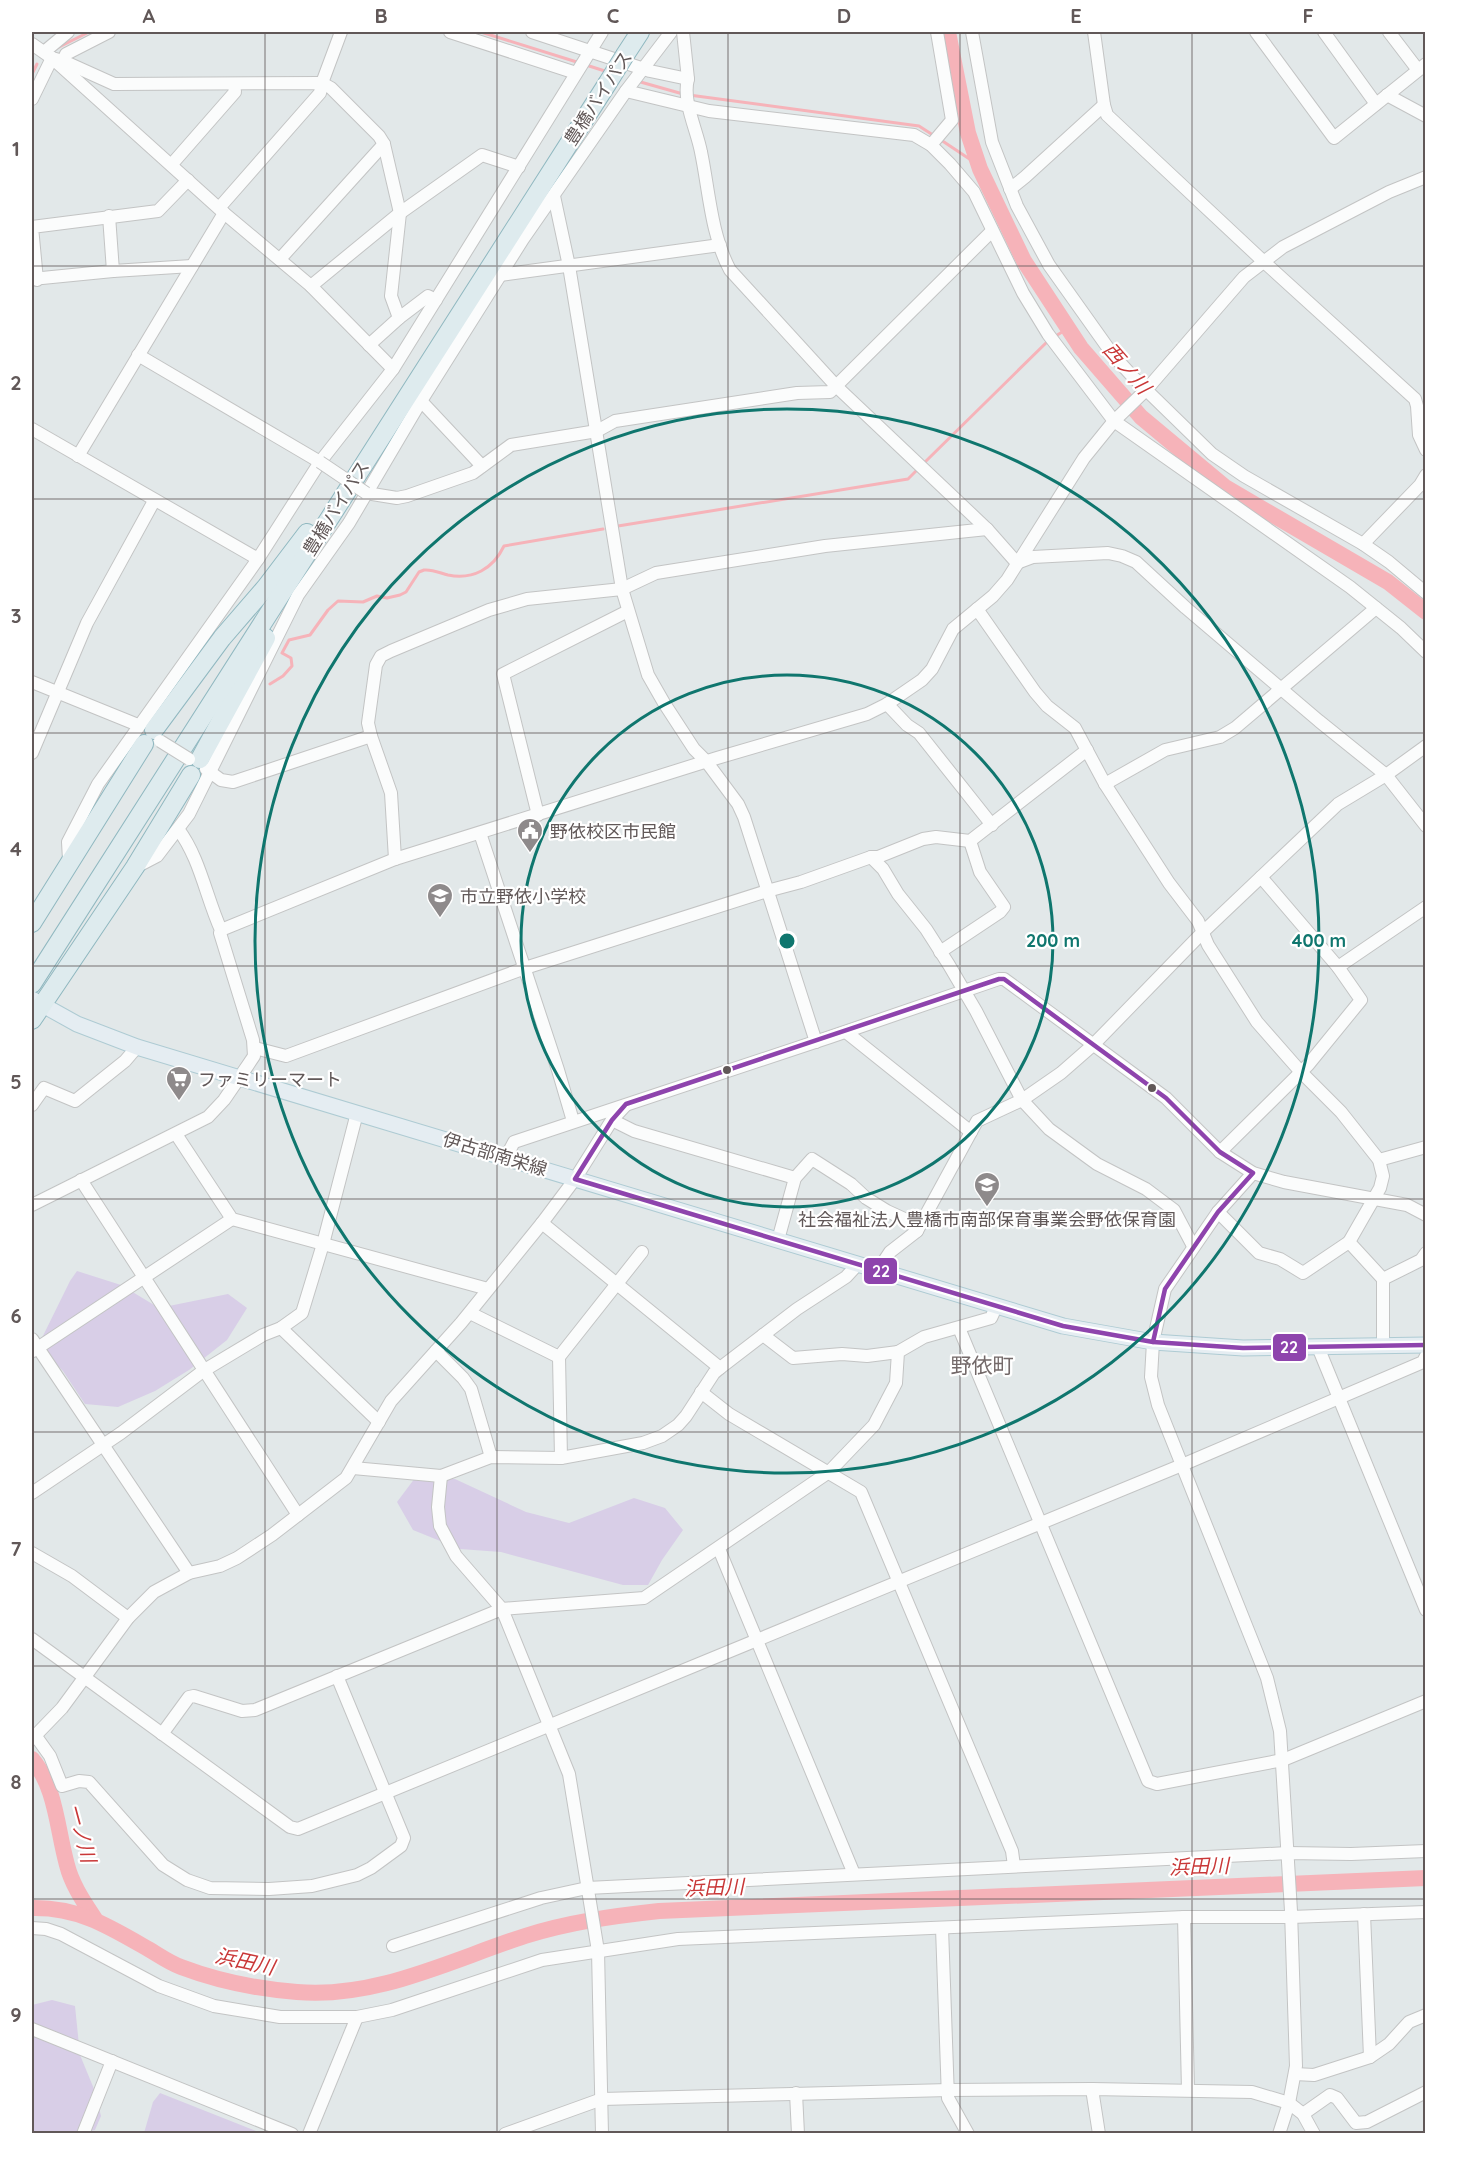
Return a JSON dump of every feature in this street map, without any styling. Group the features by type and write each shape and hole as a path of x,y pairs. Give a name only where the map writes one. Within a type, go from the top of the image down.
{"highway":[{"name":"豊橋バイパス","path":"34,1002 330,517 640,32"},
{"path":"32,923 146,734 222,638 266,587 336,492 366,460"},
{"path":"34,1002 135,867 198,766 330,517"}],"main road":[{"name":"伊古部南栄線","path":"34,1002 98,1034 137,1047 1063,1326 1153,1342 1243,1348 1425,1345"}],"street":[{"path":"32,99 68,32"},
{"path":"53,57 66,54 109,32"},
{"path":"78,456 192,266 222,210 320,93 341,32"},
{"path":"450,32 577,70"},
{"path":"532,32 587,54 641,71 687,82"},
{"path":"146,734 320,462 393,369 602,32"},
{"path":"135,867 157,856 178,829 198,766 298,595 349,523 421,401 500,275 628,89 671,32"},
{"path":"683,32 690,105 720,245 724,258 737,279 774,316 837,387 987,529 1017,563"},
{"path":"932,144 952,120 937,32"},
{"path":"972,32 992,142 1017,206 1068,293 1113,355 1212,454 1244,476 1363,544 1389,562 1425,593"},
{"path":"1094,32 1104,105 1109,117 1415,399 1418,406 1419,435 1425,450"},
{"path":"1256,32 1334,138 1422,67 1389,32"},
{"path":"1324,32 1376,104"},
{"path":"32,44 53,57 114,84 322,83 331,88 379,136 384,144 400,213 391,296 399,318"},
{"path":"53,57 188,180 311,286 393,369"},
{"path":"172,164 235,92 234,84"},
{"path":"628,89 690,105 914,135 932,144 974,192 1023,293 1051,338 1114,421 1350,587 1401,628 1425,652"},
{"path":"1387,95 1425,116"},
{"path":"1010,189 1104,105"},
{"path":"280,259 384,144"},
{"path":"311,286 400,213 482,155 519,167"},
{"path":"221,930 395,859 706,761 867,714 887,704 932,669 953,630 993,596 1007,580 1084,458 1114,421 1147,389 1244,277 1283,247 1340,216 1425,177"},
{"path":"188,180 158,211 32,227 34,279 192,266"},
{"path":"554,196 569,266 622,589 628,611 648,675 694,748 738,804 744,817 816,1042"},
{"path":"109,216 113,271"},
{"path":"138,355 320,462 366,494 397,498 473,473 511,445 597,431 615,421 797,393 830,392 992,231"},
{"path":"500,275 720,245"},
{"path":"369,345 428,296 436,300"},
{"path":"421,401 482,466"},
{"path":"32,429 258,559"},
{"path":"1363,544 1420,485 1425,475"},
{"path":"32,753 87,623 154,501"},
{"path":"395,859 391,793 368,723 376,665 381,656 489,610 527,599 622,589 656,573 825,546 987,529"},
{"path":"1017,563 1033,557 1097,554 1122,556 1136,562 1281,688 1386,775 1425,826"},
{"path":"1105,784 1165,750 1220,737 1235,728 1376,608"},
{"path":"977,609 1035,692 1047,706 1075,728 1105,784 1169,883 1198,921 1208,945 1257,1022 1300,1071 1341,1112 1379,1160 1383,1176 1380,1188 1349,1242 1303,1273 1280,1259 1259,1253 1218,1212"},
{"path":"538,815 503,674 628,611"},
{"path":"32,682 146,734 221,780 232,782 371,736"},
{"path":"887,704 907,725 919,733 992,825"},
{"path":"878,1270 890,1252 917,1231 977,1121 1022,1100 1061,1073 1093,1045 1203,932 1338,804 1386,775 1425,746"},
{"path":"255,1048 286,1056 525,968 801,882 871,857 878,857 923,839 936,837 969,842 1087,750"},
{"path":"32,1205 207,1117 217,1110 254,1056 255,1048 219,933 221,930 189,843 178,829"},
{"path":"480,833 573,1121"},
{"path":"940,952 1004,907 980,872 969,842"},
{"path":"871,857 883,869 898,894 926,929 964,991 1022,1100 1048,1130 1097,1164 1146,1189 1174,1210 1193,1245"},
{"path":"1220,1152 1300,1071 1361,1000 1338,967 1261,877"},
{"path":"1338,967 1425,907"},
{"path":"506,1157 514,1142 1004,979 1166,1098 1220,1152 1253,1173 1284,1182 1375,1197 1407,1205 1425,1215"},
{"path":"846,1032 971,1132"},
{"path":"32,1105 44,1088 75,1101 125,1060 137,1047"},
{"path":"338,1676 404,1838 401,1846 371,1868 357,1875 312,1886 269,1889 210,1888 187,1880 163,1865 89,1782 79,1780 62,1786 50,1756 33,1737 62,1708 128,1618 154,1592 189,1572 220,1566 237,1558 346,1478 391,1401 470,1313 542,1223 575,1179 612,1120 626,1104"},
{"path":"32,1493 204,1371 263,1335 281,1328 302,1313 323,1244 357,1113"},
{"path":"612,1120 634,1131 795,1178"},
{"path":"176,1134 232,1219 488,1289"},
{"path":"1379,1160 1425,1147"},
{"path":"778,1240 795,1178 813,1159 866,1198 911,1222 917,1231"},
{"path":"1253,1173 1218,1212 1193,1245 1165,1289 1153,1342 1151,1377 1158,1405 1267,1678 1276,1709 1283,1760 1288,1855 1295,2074 1279,2133"},
{"path":"81,1180 298,1515"},
{"path":"189,1572 34,1346 144,1278 232,1219"},
{"path":"542,1223 720,1368"},
{"path":"1349,1242 1383,1279 1383,1345"},
{"path":"561,1458 559,1357 642,1252"},
{"path":"1383,1279 1421,1260 1425,1253"},
{"path":"353,1468 441,1476 491,1457 561,1458 643,1443 662,1436 686,1416 720,1368 797,1309 846,1277 858,1264"},
{"path":"763,1335 793,1358 842,1354 867,1356 898,1352 924,1337 991,1318 996,1307"},
{"path":"470,1313 559,1357"},
{"path":"281,1328 379,1422"},
{"path":"959,1328 1151,1784 1283,1760 1425,1701"},
{"path":"1318,1347 1425,1610"},
{"path":"436,1351 463,1377 471,1389 491,1457"},
{"path":"162,1734 189,1697 194,1696 248,1712 502,1609 644,1598 829,1472 874,1425 897,1383 898,1352"},
{"path":"32,1639 290,1827 298,1828 1182,1465 1423,1362 1425,1356"},
{"path":"701,1392 729,1414 861,1492 1012,1851 1014,1866"},
{"path":"441,1476 438,1507 440,1526 456,1556 502,1609 569,1774 597,1948 602,2133"},
{"path":"718,1549 854,1874"},
{"path":"32,1553 72,1576 128,1618"},
{"path":"393,1946 541,1898 587,1890 1014,1866 1425,1851"},
{"path":"32,1928 62,1934 159,1986 214,2007 280,2017 357,2017 392,2010 542,1960 597,1948 678,1940 1184,1917 1425,1912"},
{"path":"1364,1914 1370,2057"},
{"path":"1184,1917 1188,2090"},
{"path":"942,1928 948,2098 968,2133"},
{"path":"1295,2074 1314,2074 1370,2057 1389,2044 1409,2022 1425,2016"},
{"path":"309,2133 357,2017"},
{"path":"32,2029 292,2133"},
{"path":"83,2133 112,2061"},
{"path":"1092,2089 1099,2133"},
{"path":"505,2133 602,2099 796,2093 1092,2089 1252,2092 1289,2103 1303,2114 1314,2133"},
{"path":"1303,2114 1330,2095 1336,2098 1356,2123 1367,2122 1425,2092"},
{"path":"796,2093 798,2133"}],"shaded area":[{"path":"77,1271 121,1285 159,1308 228,1294 247,1308 227,1340 189,1370 155,1391 118,1407 85,1404 63,1371 38,1346"},
{"path":"415,1478 455,1479 526,1512 569,1523 634,1498 665,1508 683,1530 648,1585 623,1585 501,1552 460,1549 413,1530 397,1502"},
{"path":"52,2000 75,2006 80,2055 94,2089 101,2116 95,2130 83,2133 32,2134 32,2005"},
{"path":"160,2093 261,2133 144,2133 153,2102"}],"waterway":[{"path":"57,48 89,32"},
{"path":"481,32 580,63"},
{"name":"西ノ川","path":"948,32 968,133 980,169 1024,261 1081,348 1141,417 1225,487 1388,582 1426,612"},
{"path":"32,74 37,64"},
{"path":"586,65 608,72"},
{"path":"637,81 683,94"},
{"path":"689,95 919,126 936,137"},
{"path":"941,140 977,164"},
{"path":"1054,337 1067,329"},
{"path":"924,463 1049,340"},
{"path":"618,526 908,479 916,471"},
{"path":"270,684 283,676 292,666 291,658 282,653 289,640 310,635 328,610 338,601 363,602 377,596 387,598 400,595 406,592 419,572 424,570 466,576 488,567 504,546 603,529"},
{"name":"一ノ川","path":"32,1759 40,1770 51,1795 72,1879 95,1919"},
{"name":"浜田川","path":"32,1908 65,1911 94,1920 173,1964 195,1972 238,1984 268,1989 326,1993 356,1990 413,1976 525,1936 558,1927 608,1917 659,1911 1426,1878"}],"transit line":[{"name":"22","path":"999,979 1004,979 1166,1098 1220,1152 1253,1173 1218,1212 1165,1289 1153,1342 1063,1326 575,1179 612,1120 626,1104 999,979"},
{"name":"22","path":"1153,1342 1243,1348 1426,1345"}],"place":[{"name":"野依校区市民館","path":"530,854"},
{"name":"市立野依小学校","path":"440,919"},
{"name":"ファミリーマート","path":"179,1102"},
{"name":"社会福祉法人豊橋市南部保育事業会野依保育園","path":"987,1208"}],"district":[{"name":"野依町","path":"982,1365"}]}
